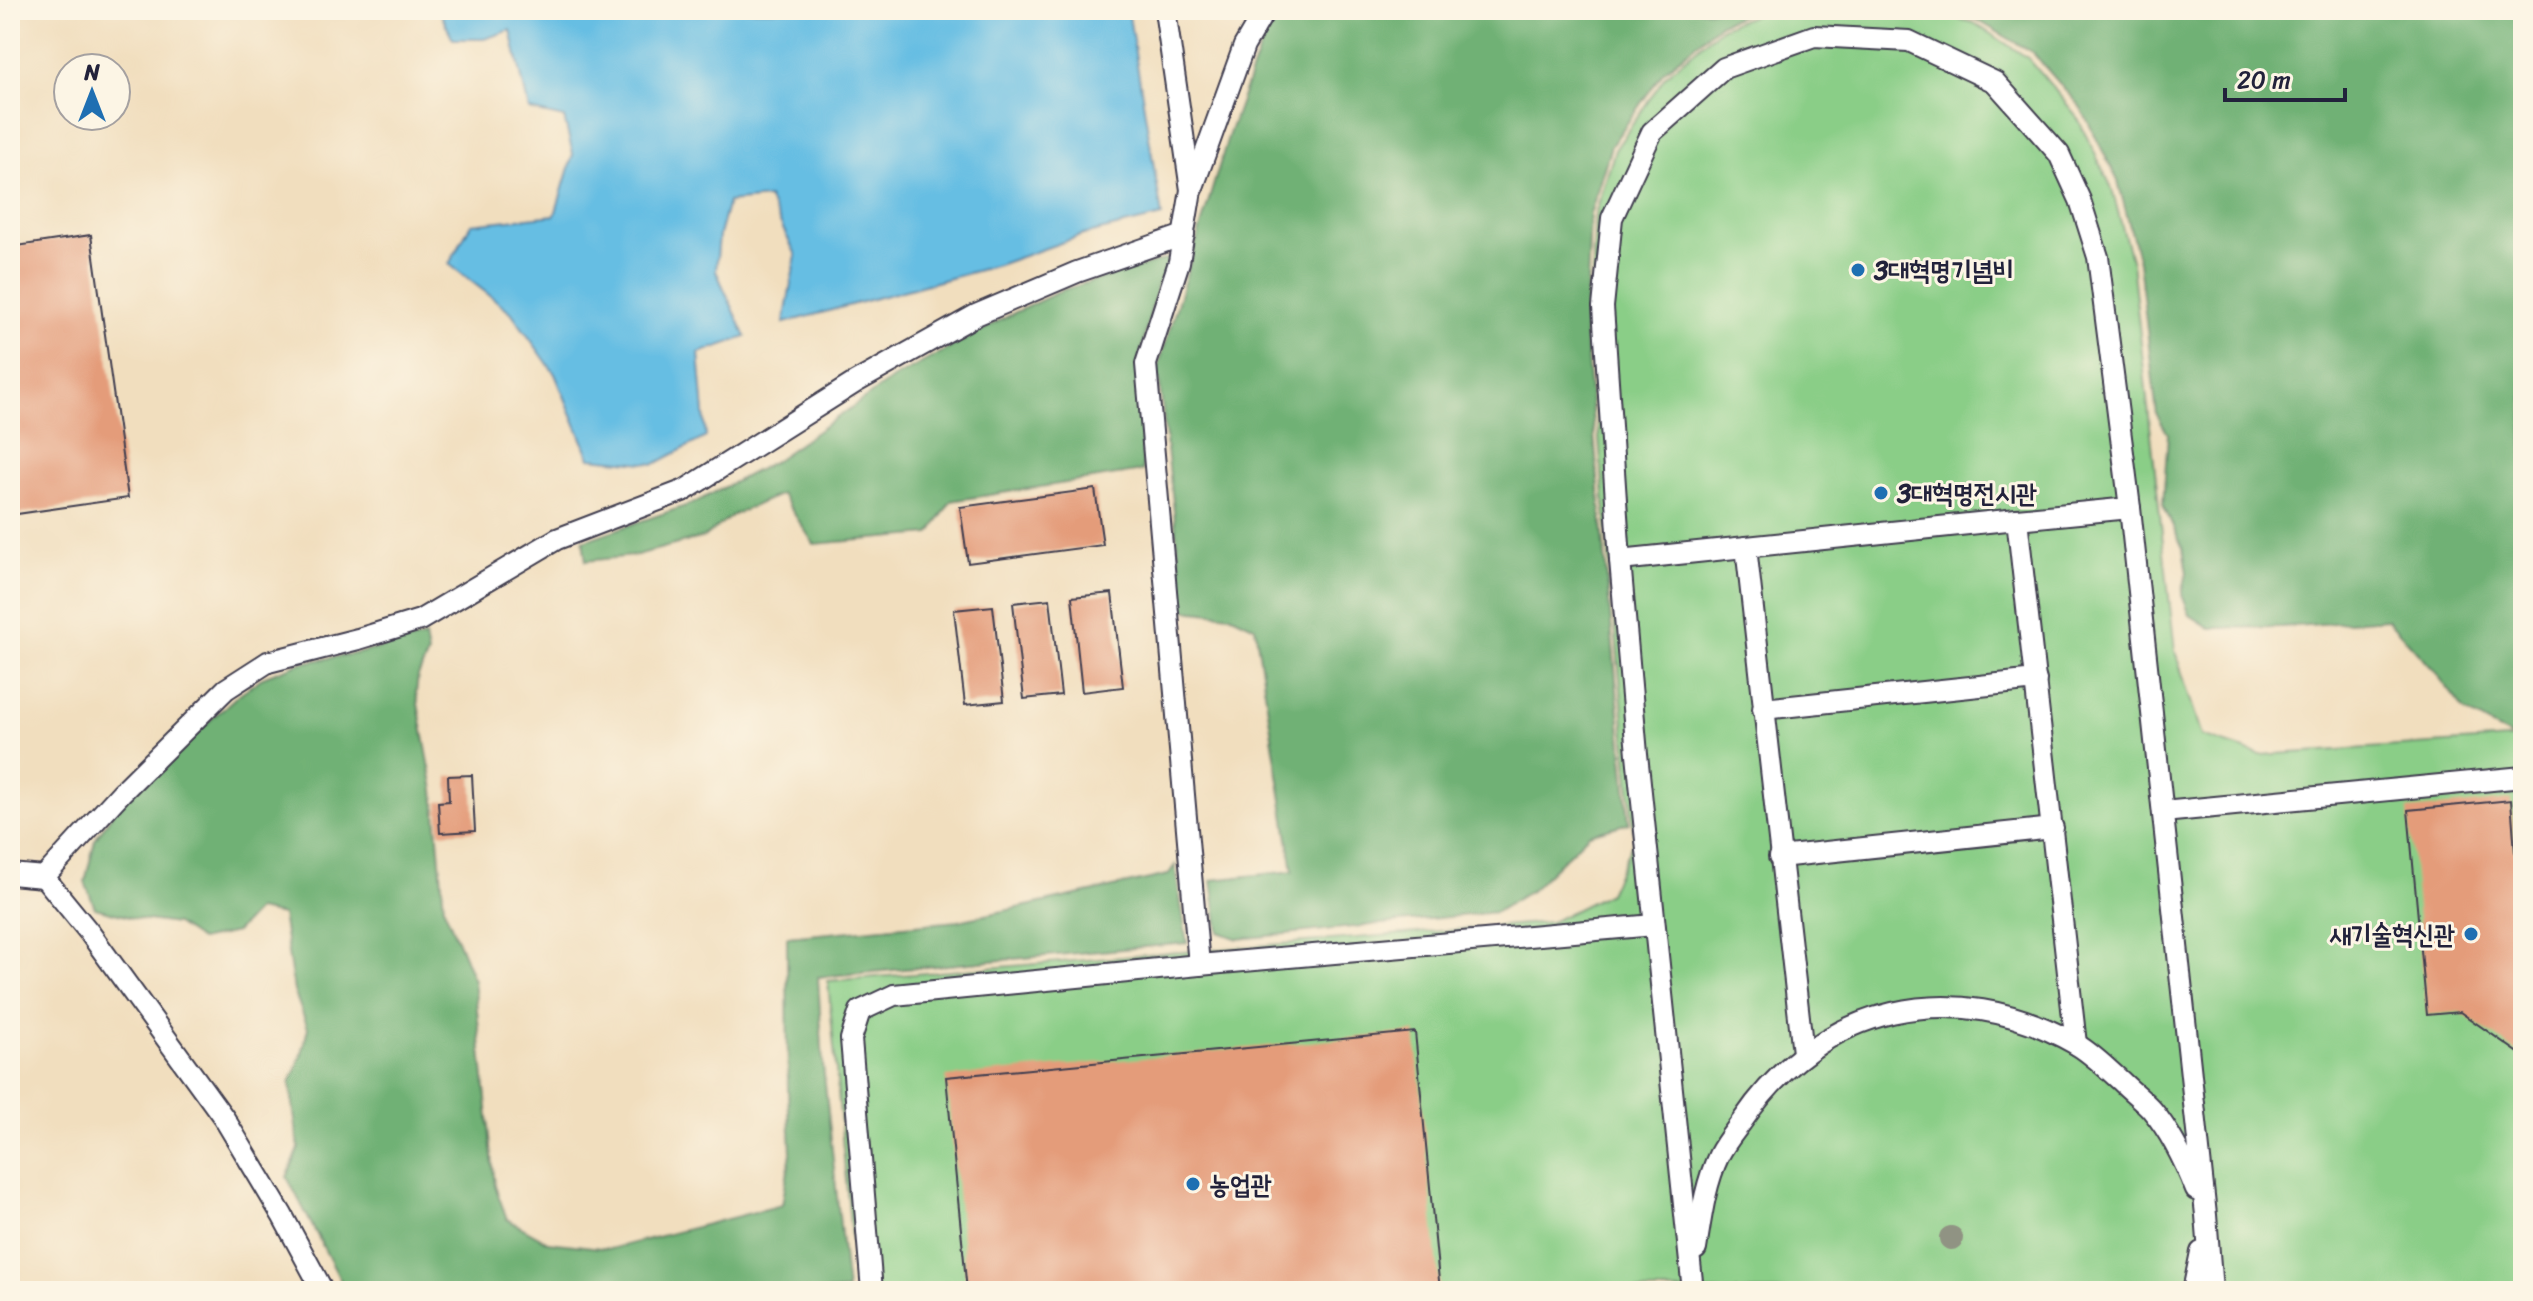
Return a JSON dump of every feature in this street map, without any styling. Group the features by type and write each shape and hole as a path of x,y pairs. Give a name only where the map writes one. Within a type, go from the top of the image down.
{"lane":[{"path":"1165,10 1191,190"},
{"path":"1199,965 1146,364 1179,262 1191,190 1244,46 1265,10"},
{"path":"1694,1285 1654,925 1620,560 1603,307 1612,218 1652,132 1724,68 1814,36 1909,41 1995,82 2059,154 2080,200 2098,257 2130,508 2212,1291"},
{"path":"44,877 121,793 226,689 268,662 420,620 557,539 685,490 856,382 976,315 1077,272 1184,235"},
{"path":"1620,560 2130,508"},
{"path":"2017,519 2076,1044"},
{"path":"1746,547 1803,1053"},
{"path":"1763,709 2036,680"},
{"path":"2163,812 2523,777"},
{"path":"1779,857 2053,828"},
{"path":"10,874 44,877 89,932 224,1118 323,1291"},
{"path":"872,1291 851,1039 860,1011 894,995 1654,925"},
{"path":"1694,1285 1709,1181 1720,1153 1759,1096 1803,1053 1848,1028 1884,1015 1921,1008 1958,1007 1996,1012 2032,1022 2076,1044 2151,1108 2187,1167 2206,1215 2193,1291"}],"green space":[{"path":"1280,10 1757,10 1721,23 1663,72 1611,146 1590,214 1585,335 1629,823 1589,834 1533,889 1496,912 1238,939 1219,932 1212,880 1293,871 1255,627 1230,615 1185,610 1158,368 1228,137 1259,50"},
{"name":"3대혁명전시관","path":"1768,10 1925,10 1974,23 2028,58 2076,115 2111,186 2132,263 2175,651 2202,736 2260,755 2523,738 2523,1291 856,1291 828,981 1551,922 1609,893 1634,839 1590,336 1595,215 1615,150 1666,75 1722,27"},
{"path":"1940,10 2523,10 2523,743 2465,711 2433,669 2387,619 2281,627 2210,628 2190,615 2182,595 2187,573 2183,548 2163,505 2168,434 2157,415 2139,262 2118,181 2081,108 2033,53 1977,20"},
{"path":"1170,258 1157,286 1138,364 1143,471 951,501 930,534 814,544 781,494 733,515 704,537 633,556 586,561 583,541 694,503 773,462 894,378 1014,313 1063,290"},
{"path":"425,637 428,654 418,676 416,693 434,790 444,908 474,981 495,1186 507,1219 548,1242 610,1249 782,1205 791,1153 787,937 958,921 1168,875 1175,865 1187,943 818,977 823,1065 847,1291 346,1291 287,1177 299,1149 290,1084 308,1028 294,991 282,915 257,910 236,932 200,940 176,924 133,918 95,908 85,882 95,840 121,801 238,695 265,676 300,663"}],"water":[{"path":"439,10 1128,10 1162,216 1083,235 998,265 784,323 796,255 768,198 728,202 719,235 716,271 746,337 699,353 706,437 655,464 590,458 555,374 511,312 449,264 471,224 555,215 573,154 564,118 529,110 511,30 484,39 453,39"}],"building":[{"path":"91,235 128,498 10,515 10,247"},
{"path":"1095,489 1103,545 968,563 960,507"},
{"path":"1112,593 1123,687 1082,692 1072,597"},
{"path":"1050,599 1061,695 1024,699 1013,603"},
{"path":"993,606 1004,701 965,705 954,610"},
{"path":"472,775 475,831 440,833 438,802 449,801 448,776"},
{"name":"새기술혁신관","path":"2511,800 2515,852 2523,856 2523,1056 2460,1012 2427,1015 2408,810"},
{"name":"농업관","path":"1415,1032 1440,1291 967,1291 946,1077"}],"place":[{"name":"3대혁명기념비","path":"1858,270"},
{"name":"3대혁명전시관","path":"1881,493"},
{"name":"새기술혁신관","path":"2471,934"},
{"name":"농업관","path":"1193,1184"}]}
